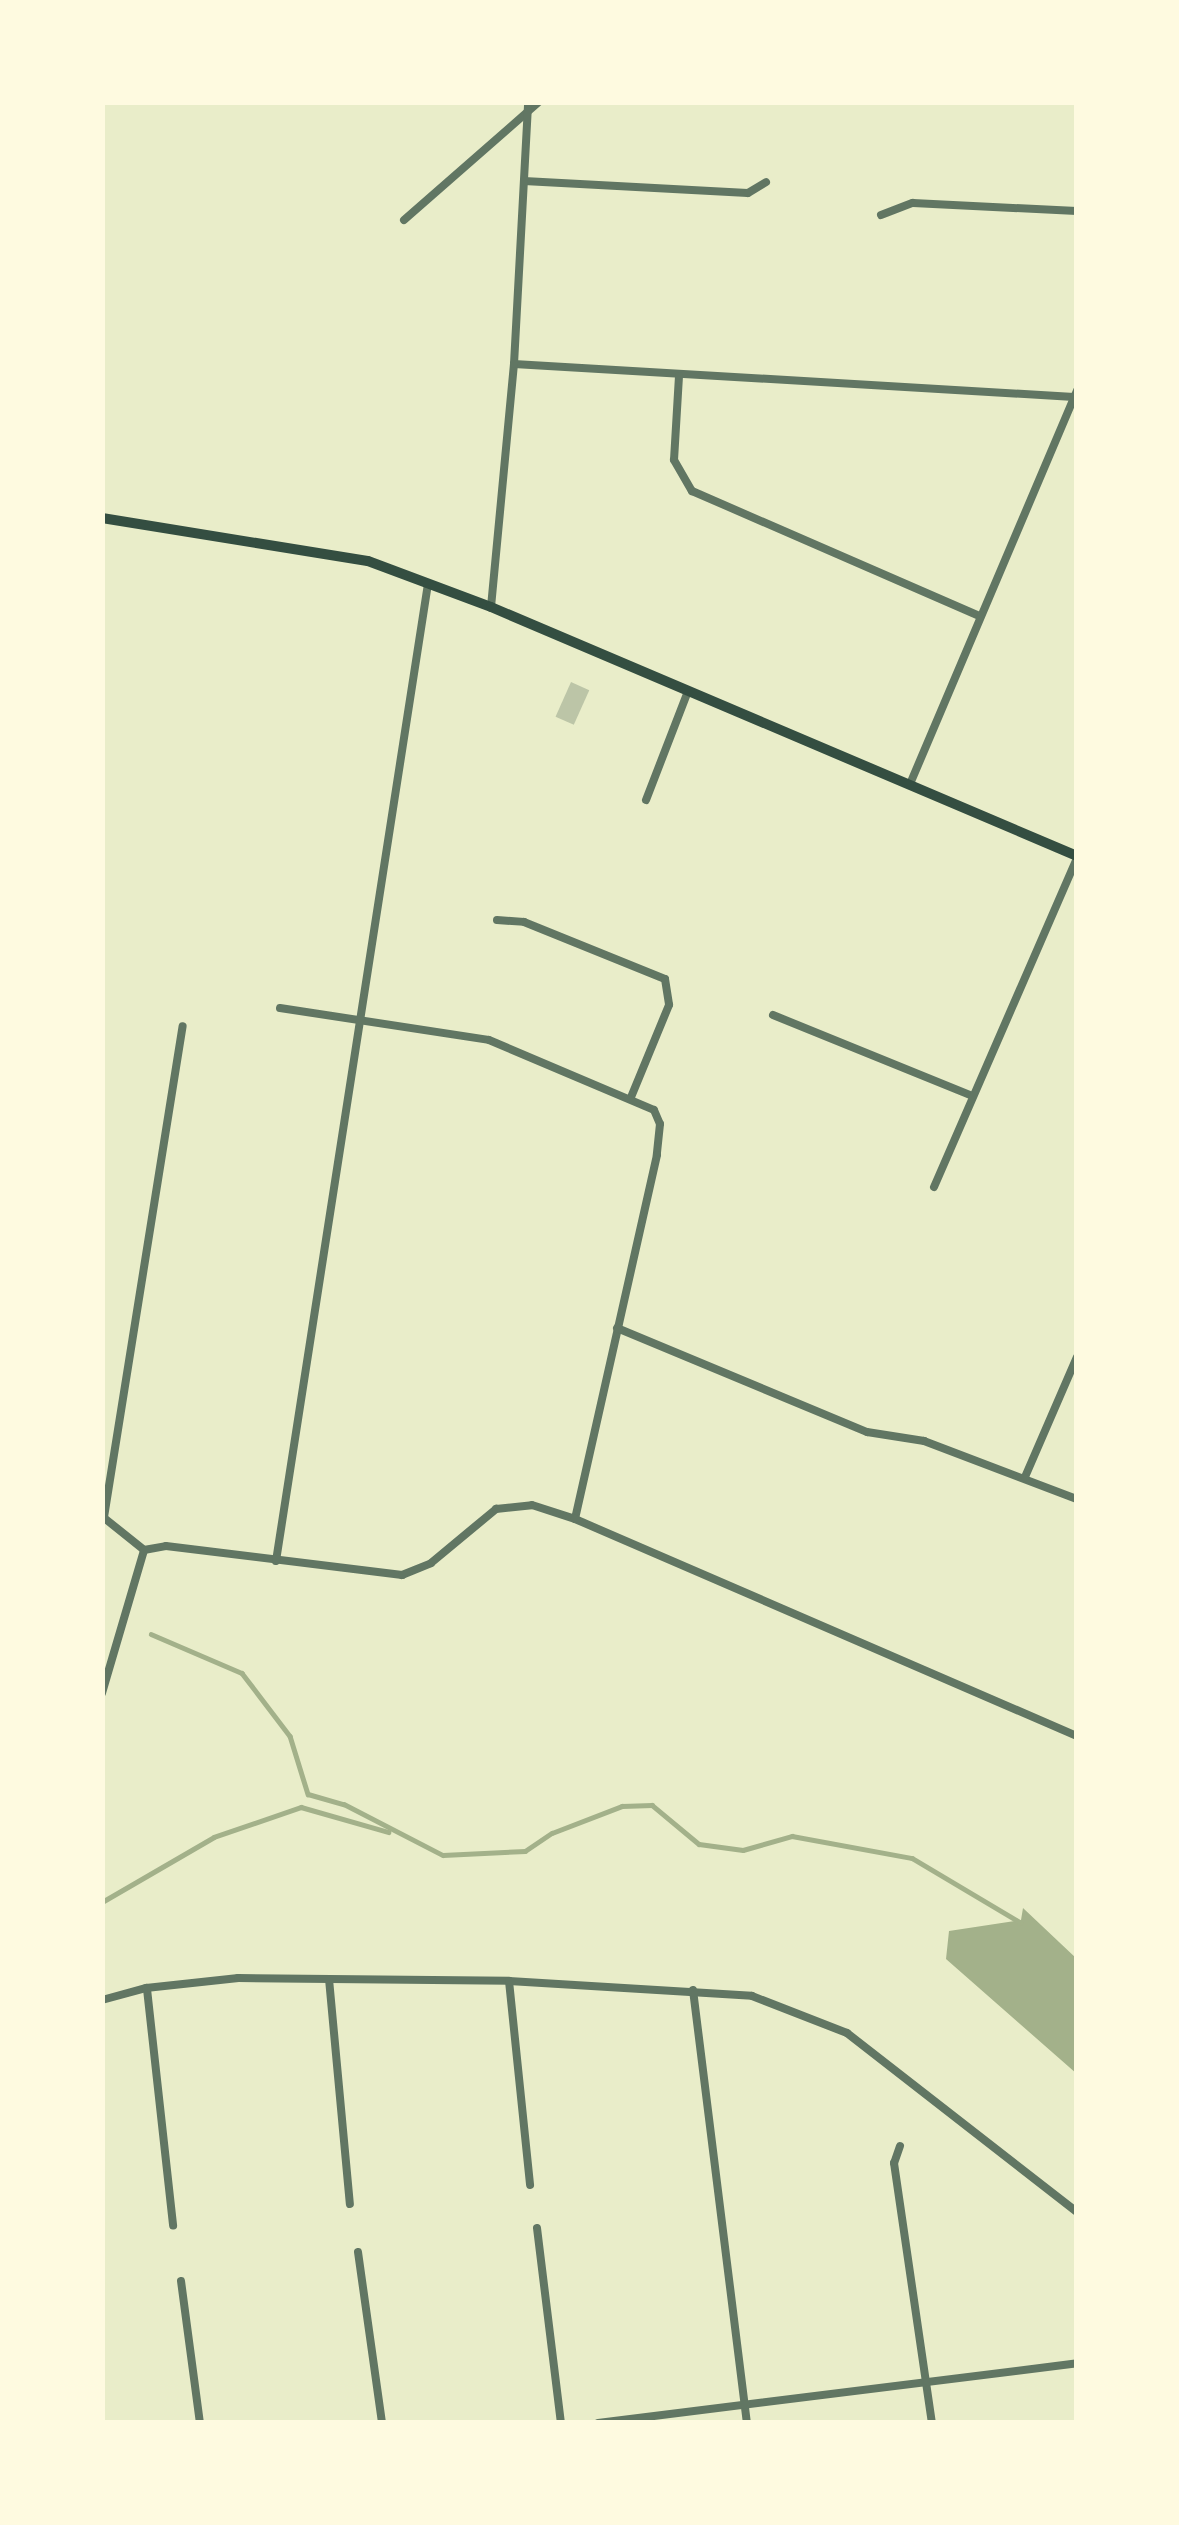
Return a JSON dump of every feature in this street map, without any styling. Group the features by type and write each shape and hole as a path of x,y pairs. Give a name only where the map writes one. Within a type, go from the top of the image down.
{"main road":[{"path":"102,518 368,561 491,607 1077,857"}],"street":[{"path":"404,220 539,102"},
{"path":"491,607 514,364 528,107"},
{"path":"524,181 748,193 766,182"},
{"path":"880,215 913,203 1077,211"},
{"path":"514,364 1076,394 910,784"},
{"path":"679,376 674,460 692,491 980,616"},
{"path":"276,1561 429,583"},
{"path":"646,800 688,691"},
{"path":"934,1187 1077,857"},
{"path":"497,920 524,922 665,979 669,1005 631,1097"},
{"path":"280,1008 489,1040 654,1110 661,1124 658,1155 575,1519"},
{"path":"773,1016 972,1096"},
{"path":"183,1026 103,1517 144,1550 166,1546 402,1575 431,1563 496,1509 532,1505 575,1519 1077,1736"},
{"path":"616,1328 867,1432 924,1441 1077,1499"},
{"path":"1025,1477 1077,1357"},
{"path":"102,1694 144,1550"},
{"path":"102,1659 115,1645"},
{"path":"102,2000 146,1988 238,1978 509,1981 752,1996 847,2033 1077,2212"},
{"path":"329,1979 350,2204"},
{"path":"509,1981 530,2185"},
{"path":"146,1988 173,2226"},
{"path":"693,1989 747,2423"},
{"path":"900,2146 894,2163 932,2423"},
{"path":"537,2228 561,2423"},
{"path":"358,2252 382,2423"},
{"path":"181,2281 200,2423"},
{"path":"598,2423 1077,2363"}],"shaded area":[{"path":"1023,1908 1077,1959 1077,2074 946,1959 949,1931 1021,1920"}],"building":[{"path":"571,682 589,690 574,725 556,717"}],"waterway":[{"path":"151,1634 242,1673 290,1736 308,1794 344,1804 443,1855 525,1851 552,1833 622,1806 652,1805 699,1844 743,1850 792,1836 912,1858 1020,1922"},
{"path":"102,1902 214,1837 301,1807 388,1832"}]}
